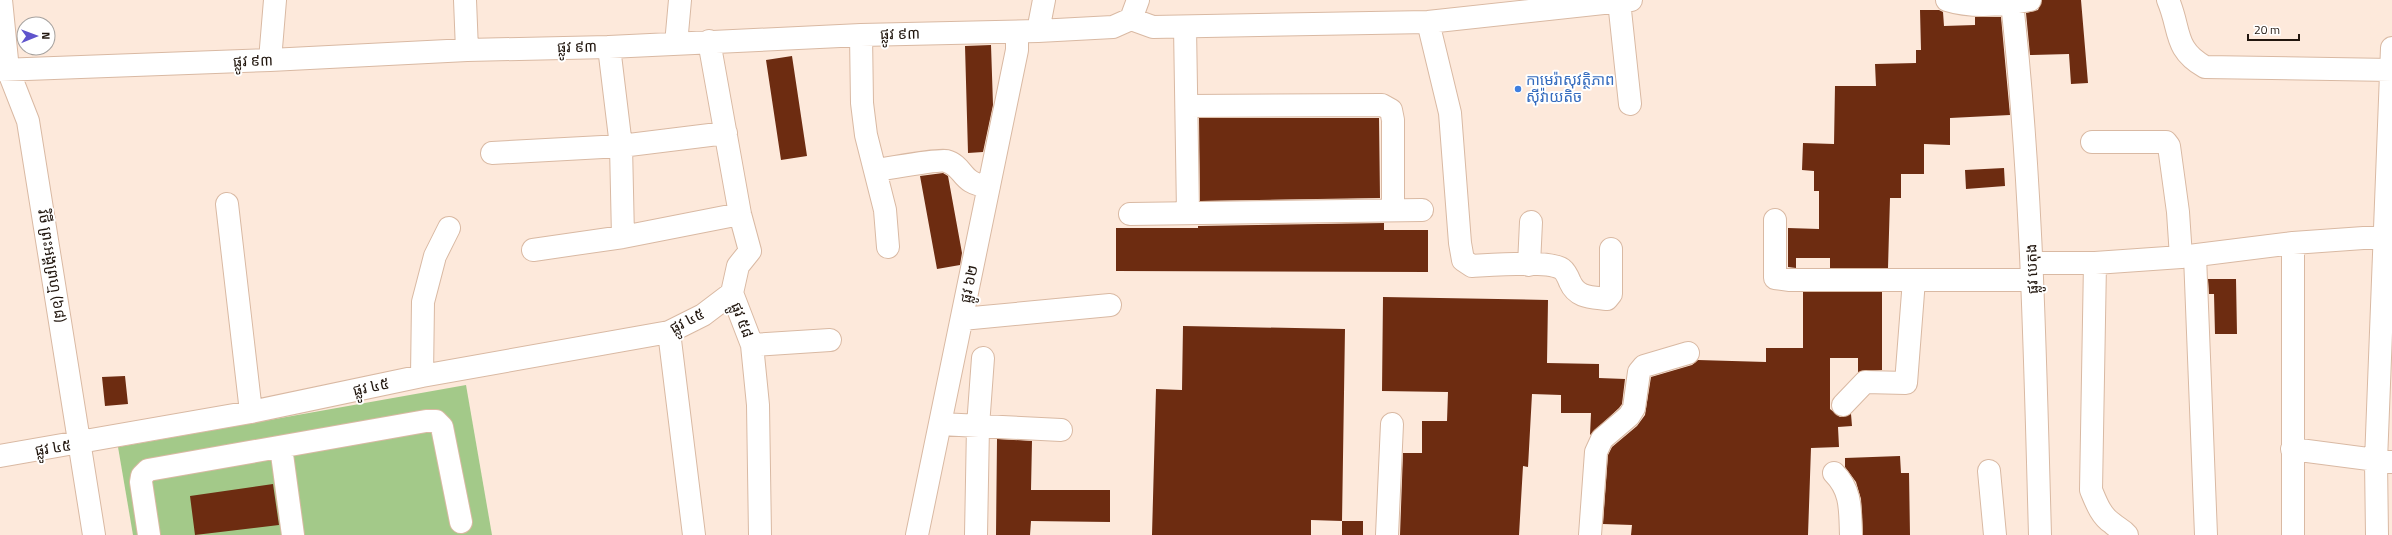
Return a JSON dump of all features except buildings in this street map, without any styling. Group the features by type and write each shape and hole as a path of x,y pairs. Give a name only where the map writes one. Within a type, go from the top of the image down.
{"street":[{"name":"វិថី ព្រះអង្គព្រហ្ម (៦៨)","path":"1,0 4,70 28,121 94,535"},
{"path":"270,60 275,0"},
{"path":"465,0 467,50"},
{"path":"676,44 680,0"},
{"name":"ផ្លូវ ៦២","path":"917,535 1017,50 1044,0"},
{"path":"1947,0 1970,4 2013,2"},
{"path":"2168,0 2180,44 2190,59 2205,67 2392,70"},
{"path":"1135,10 1153,27 1185,27 1428,22 1625,1 1630,104"},
{"name":"ផ្លូវ បេតុង","path":"2013,2 2020,75 2032,271 2040,535"},
{"name":"ផ្លូវ ៩៣","path":"4,70 270,60 467,50 609,47 709,41 861,35 1028,32 1113,27 1135,10"},
{"path":"1428,22 1450,113 1463,260 1472,266 1529,265 1561,268 1568,275 1574,290 1583,296 1607,299 1611,294 1611,249"},
{"path":"1185,27 1188,212"},
{"path":"861,35 862,103 866,135 885,210 888,247"},
{"name":"ផ្លូវ ៥៨","path":"709,41 740,214 750,251 738,266 732,293 752,345 758,404 760,535"},
{"path":"609,47 621,146 623,237"},
{"path":"2377,535 2384,461 2392,48"},
{"path":"1187,106 1382,105 1391,110 1393,120 1393,210"},
{"path":"492,153 621,146 726,133"},
{"path":"2092,142 2166,142 2169,146 2178,212 2188,257 2206,535"},
{"path":"874,170 945,160 955,166 964,178 976,186 989,186"},
{"path":"227,204 251,412"},
{"path":"1130,214 1188,212 1422,210"},
{"path":"533,250 623,237 740,214"},
{"path":"1775,220 1775,278 1790,280 1914,280 2032,271 2095,263 2188,257 2293,243 2389,237"},
{"path":"1529,265 1531,222"},
{"path":"422,376 423,302 435,256 449,228"},
{"path":"2293,243 2295,345 2292,449 2293,535"},
{"path":"2095,263 2091,490 2098,506 2106,517 2127,535"},
{"path":"1842,405 1865,382 1906,383 1914,280"},
{"name":"ផ្លូវ ៤៥","path":"0,456 80,444 251,412 422,376 669,332 703,315 732,293"},
{"path":"962,319 1110,305"},
{"path":"669,332 694,535"},
{"path":"752,345 830,340"},
{"path":"1590,535 1596,452 1602,439 1621,425 1631,412 1639,372 1644,366 1688,352"},
{"path":"976,535 978,426 983,358"},
{"path":"149,535 141,482 142,476 148,470 426,421 436,421 442,426 461,522"},
{"path":"940,424 1061,430"},
{"path":"1387,535 1392,424"},
{"path":"281,447 293,535"},
{"path":"2292,449 2384,461"},
{"path":"1989,471 1995,535"},
{"path":"1834,473 1843,482 1850,500 1851,535"}],"green space":[{"path":"466,385 492,535 133,535 118,447"}],"place":[{"name":"កាមេរ៉ាសុវត្ថិភាព ស៊ីវ៉ាយតិច","path":"1518,89"}]}
